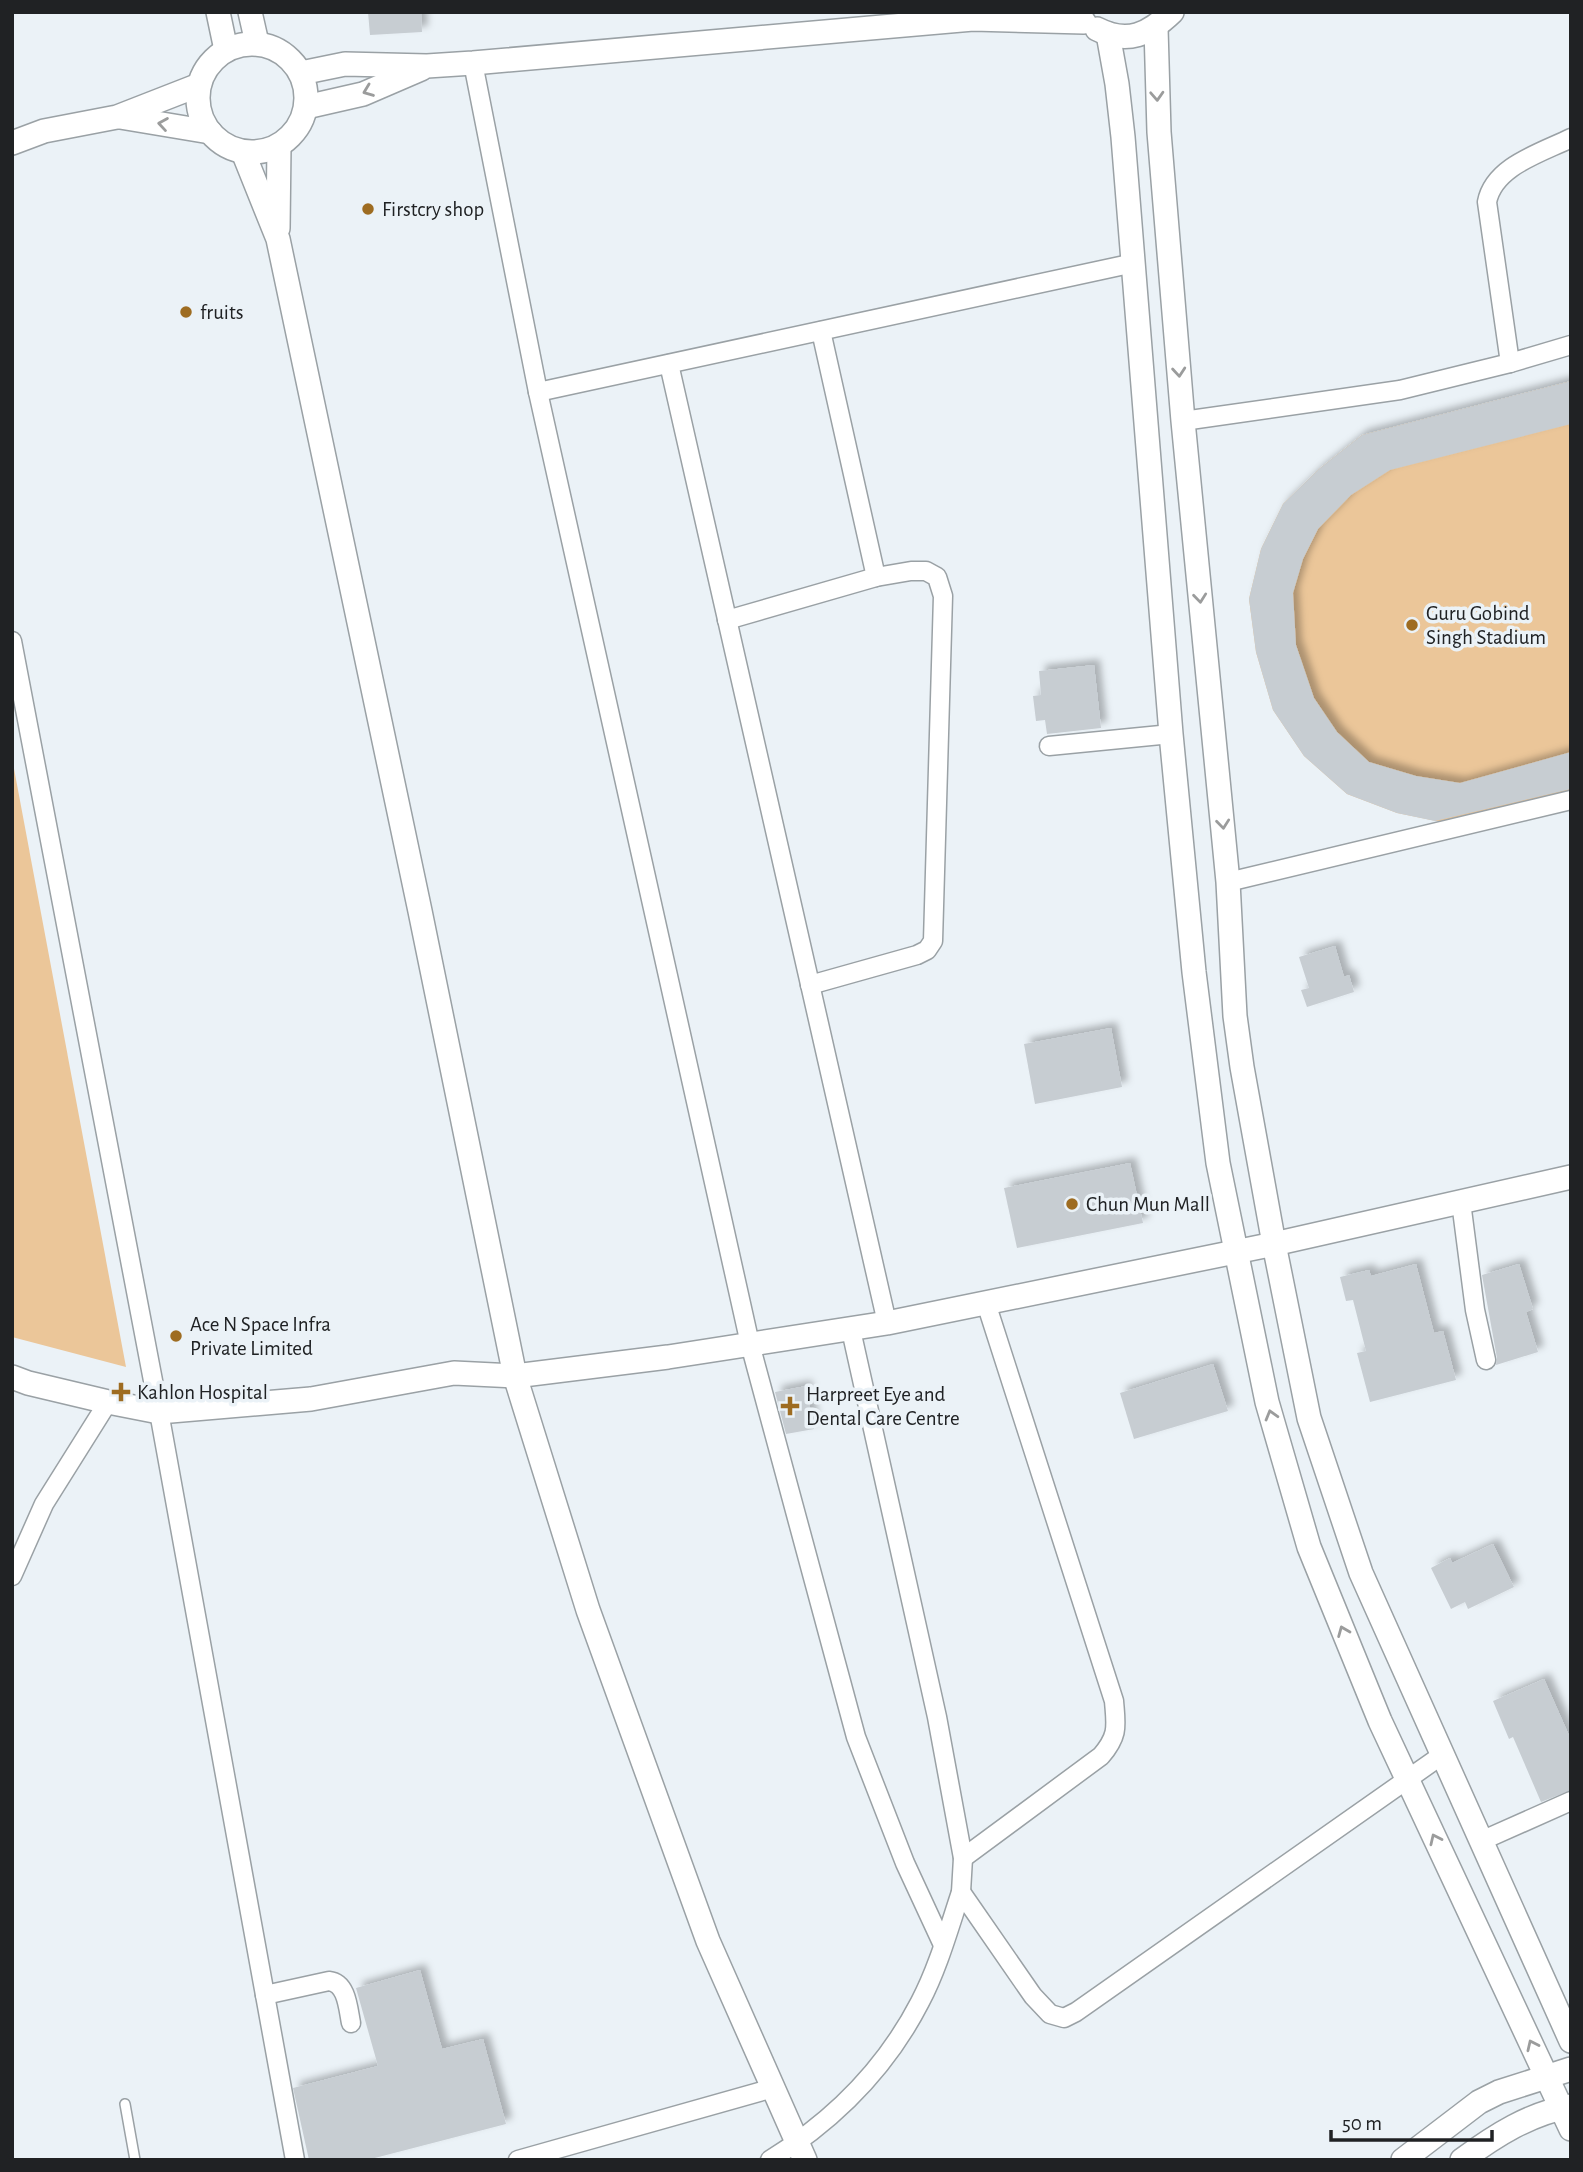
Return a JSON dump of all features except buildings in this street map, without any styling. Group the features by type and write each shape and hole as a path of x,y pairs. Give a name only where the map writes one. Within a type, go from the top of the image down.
{"street":[{"path":"218,12 226,50"},
{"path":"250,12 257,43"},
{"path":"301,73 345,64 427,66 472,63 980,16 1080,17 1108,34 1132,36 1164,20 1159,132 1183,421 1228,882 1235,1016 1274,1244 1309,1418 1361,1573 1571,2041"},
{"path":"1108,34 1117,84 1134,262 1171,734 1194,972 1218,1163 1267,1402 1309,1547 1380,1721 1546,2076 1567,2114 1522,2121 1498,2134 1462,2160"},
{"path":"257,43 275,48 290,58 301,73 306,90 306,107 297,129 279,146 264,152 243,152 227,147 210,132 202,119 198,100 199,85 204,71 226,50 240,44 257,43"},
{"path":"472,63 538,392 750,1344 856,1737 905,1863 943,1945"},
{"path":"306,107 363,94 427,66"},
{"path":"12,143 44,131 117,117 199,85"},
{"path":"117,117 210,132"},
{"path":"1510,363 1487,202 1490,188 1503,173 1571,138"},
{"path":"278,239 279,146"},
{"path":"243,152 278,239 415,884 515,1376 588,1610 708,1941 802,2151"},
{"path":"538,392 1134,262"},
{"path":"821,331 876,577"},
{"path":"1140,339 1175,332"},
{"path":"1183,421 1400,390 1571,345"},
{"path":"669,364 887,1323"},
{"path":"727,620 876,577 926,570 937,577 943,596 933,941 927,950 917,954 810,985"},
{"path":"12,641 159,1412 295,2160"},
{"path":"1049,746 1171,734"},
{"path":"1228,882 1571,800"},
{"path":"12,1377 28,1383 159,1412 312,1399 454,1373 515,1376 668,1357 887,1323 1237,1252 1571,1177"},
{"path":"1461,1202 1475,1310 1486,1360"},
{"path":"963,1858 1101,1756 1112,1743 1117,1730 1114,1701 986,1303"},
{"path":"770,2160 802,2151 893,2049 921,2001 961,1892 963,1858 937,1717 851,1330"},
{"path":"12,1576 44,1504 108,1402"},
{"path":"961,1892 1033,1996 1050,2014 1064,2018 1442,1755"},
{"path":"1481,1840 1571,1801"},
{"path":"265,1995 336,1981 344,1993 351,2023"},
{"path":"1403,2160 1479,2102 1499,2092 1571,2069"},
{"path":"518,2160 773,2088"}],"lane":[{"path":"125,2104 135,2160"}],"shaded area":[{"name":"Guru Gobind Singh Stadium","path":"1571,381 1571,792 1451,824 1397,813 1347,794 1304,756 1273,710 1256,652 1249,599 1261,549 1283,504 1319,469 1362,435"},
{"path":"12,758 126,1367 12,1337"}],"place":[{"name":"Firstcry shop","path":"368,209"},
{"name":"fruits","path":"186,312"},
{"name":"Guru Gobind Singh Stadium","path":"1412,625"},
{"name":"Chun Mun Mall","path":"1072,1204"},
{"name":"Ace N Space Infra Private Limited","path":"176,1336"},
{"name":"Kahlon Hospital","path":"121,1392"},
{"name":"Harpreet Eye and Dental Care Centre","path":"790,1406"}]}
